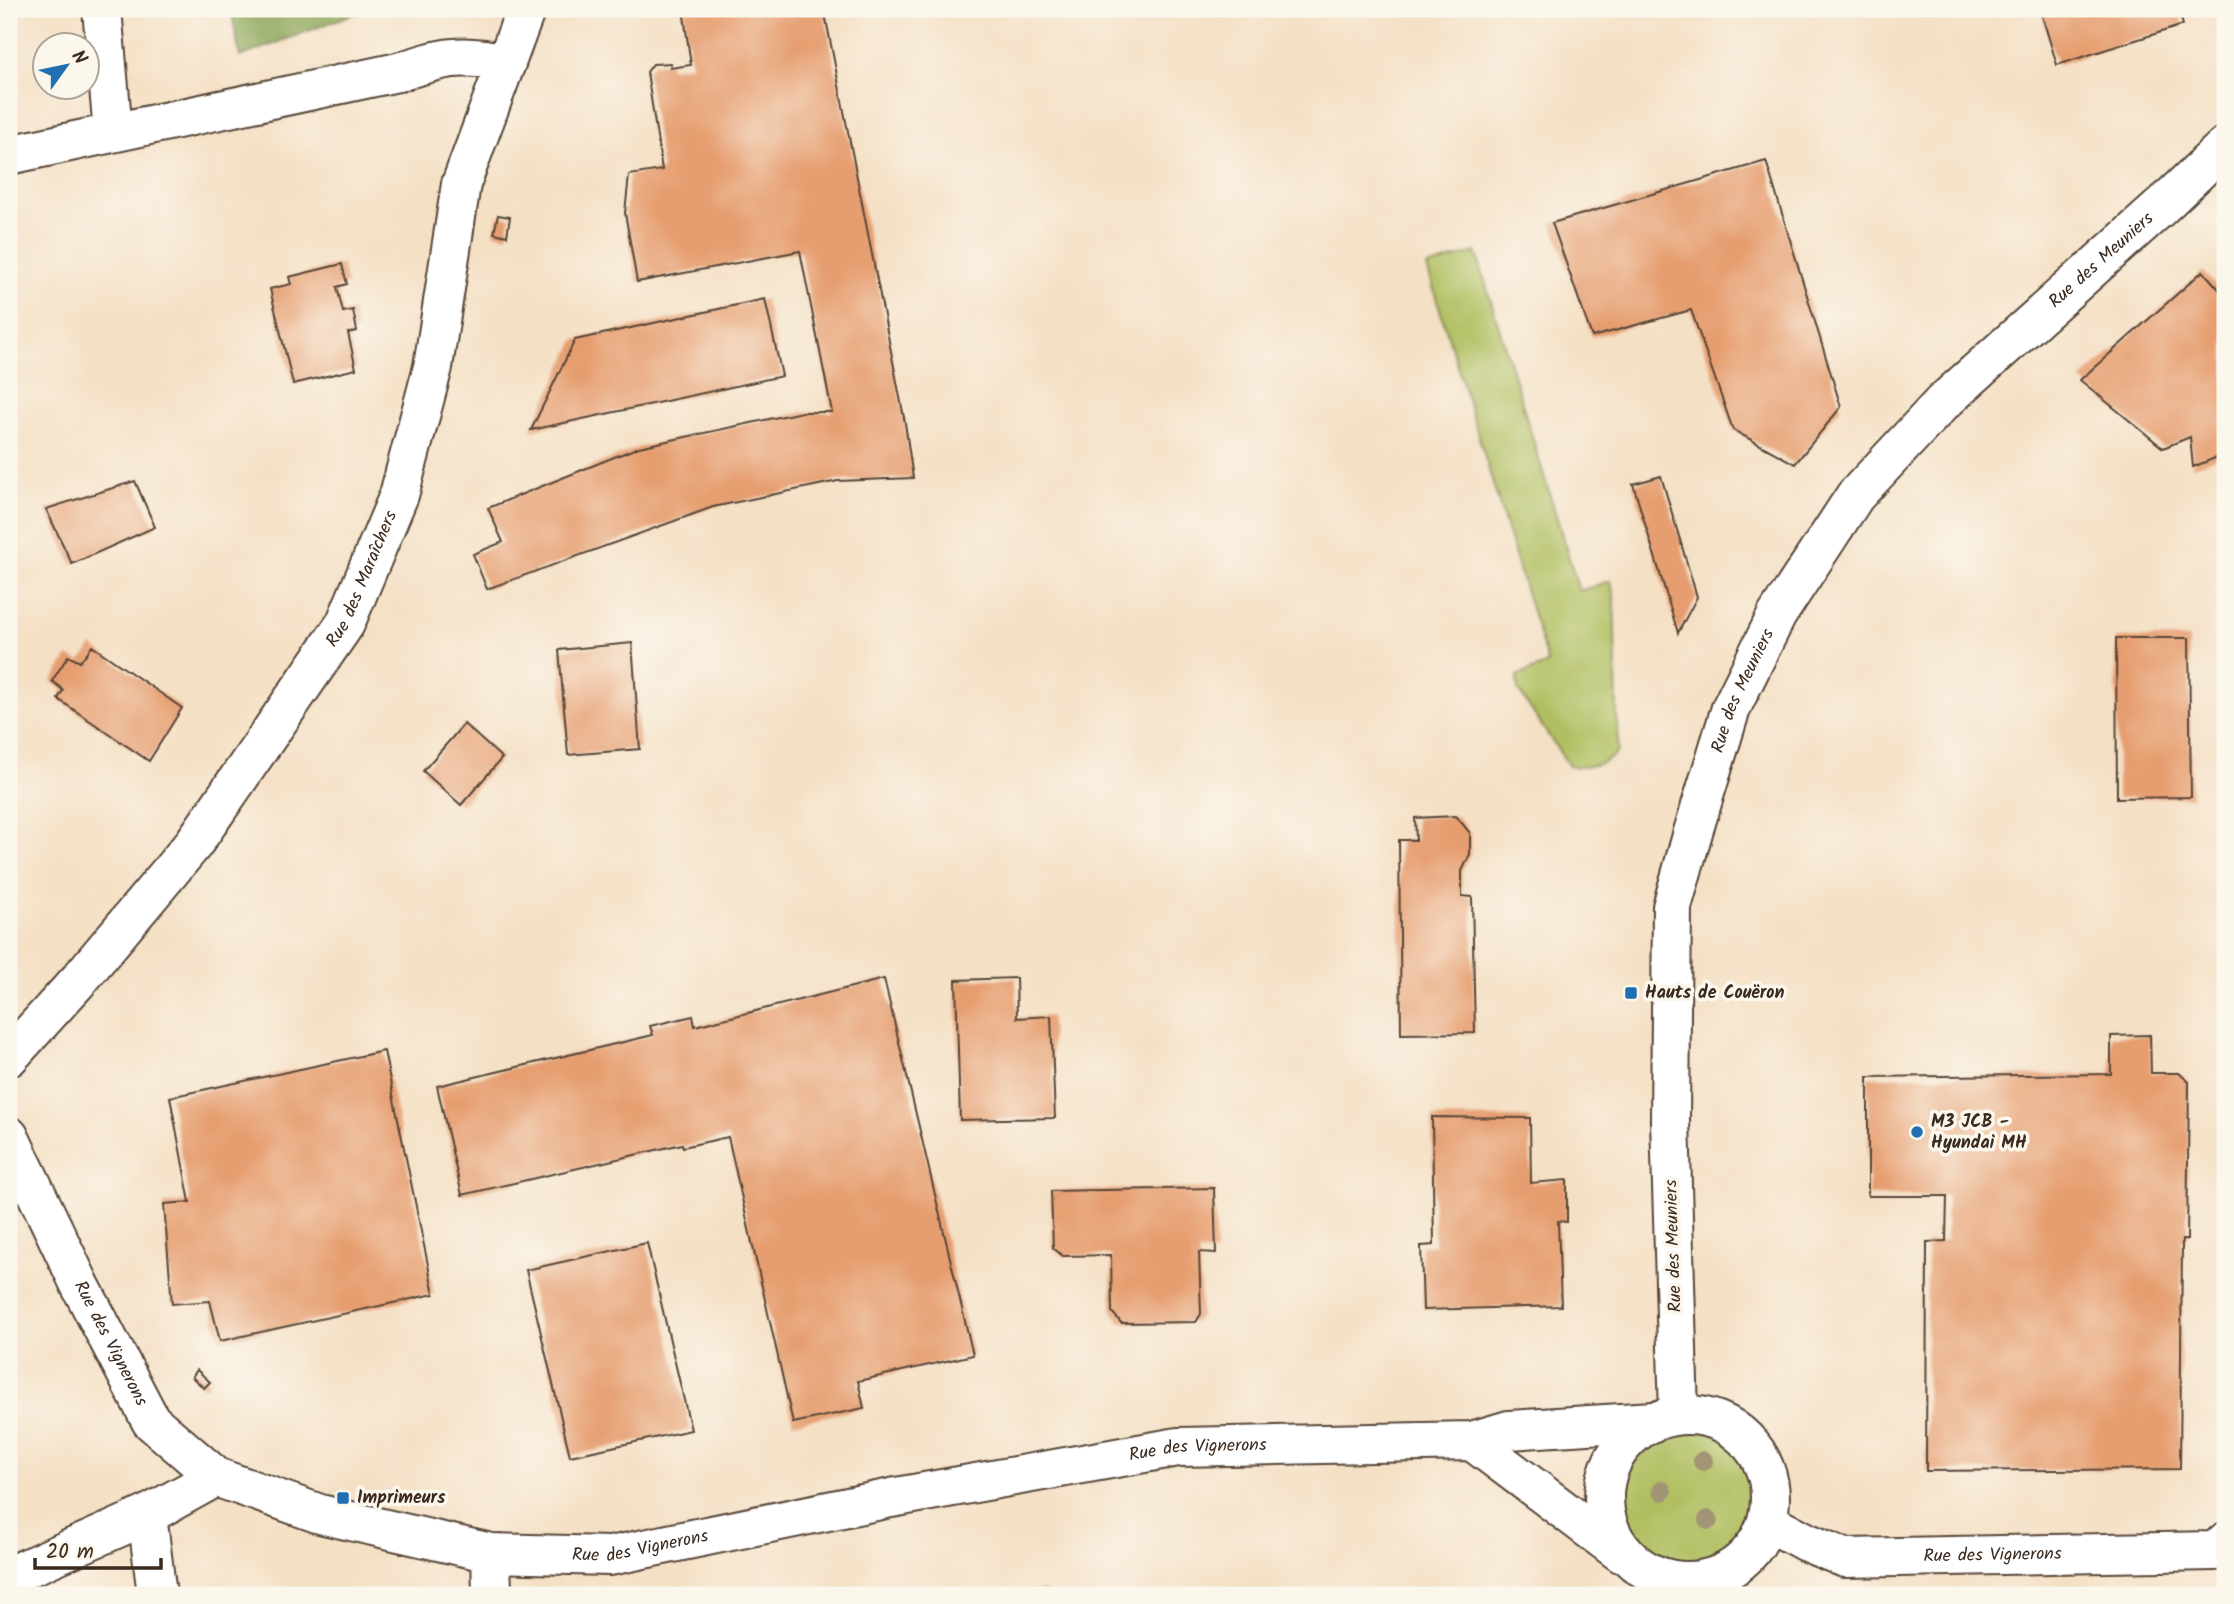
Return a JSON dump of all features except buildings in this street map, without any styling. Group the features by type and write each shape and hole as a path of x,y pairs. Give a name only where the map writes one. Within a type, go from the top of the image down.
{"street":[{"path":"102,9 113,132"},
{"name":"Rue des Maraîchers","path":"9,1057 79,980 194,843 345,624 399,495 433,367 461,184 526,9"},
{"path":"9,155 398,72 441,58 478,56 506,63"},
{"name":"Rue des Meuniers","path":"1666,1417 1672,907 1731,708 1777,615 1855,496 1942,404 2225,146"},
{"name":"Rue des Vignerons","path":"9,1136 80,1285 151,1421 216,1478 320,1514 491,1553 610,1556 891,1498 1178,1447 1472,1441 1509,1430 1666,1417"},
{"path":"1472,1441 1630,1559 1682,1589 1735,1566 1755,1546 1767,1521 1771,1494 1765,1468 1751,1444 1731,1426 1706,1416 1666,1417 1630,1435 1613,1456 1604,1482 1604,1511 1612,1537 1630,1559"},
{"path":"9,1577 147,1515 216,1478"},
{"path":"147,1515 157,1595"},
{"name":"Rue des Vignerons","path":"1767,1521 1806,1542 1845,1558 2216,1550 2225,1542"},
{"path":"491,1553 492,1595"}],"green space":[{"path":"231,9 366,9 240,57"},
{"path":"1476,252 1579,591 1610,581 1614,595 1618,751 1608,760 1595,765 1569,766 1518,690 1517,676 1548,664 1427,267"},
{"path":"1688,1429 1714,1434 1735,1449 1750,1470 1755,1496 1750,1522 1735,1543 1714,1558 1688,1563 1662,1558 1641,1543 1626,1522 1621,1496 1626,1470 1641,1449 1662,1434"}],"place":[{"name":"Hauts de Couëron","path":"1631,993"},
{"name":"M3 JCB - Hyundai MH","path":"1917,1132"},
{"name":"Imprimeurs","path":"343,1498"}]}
